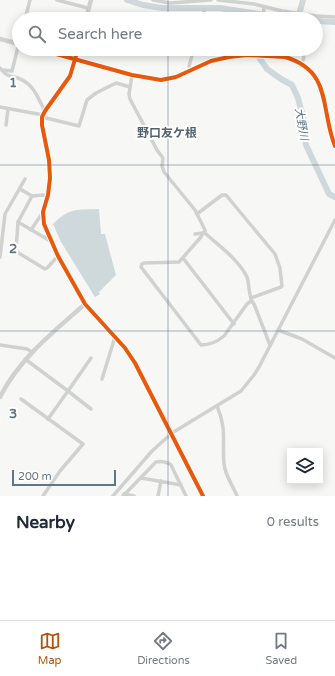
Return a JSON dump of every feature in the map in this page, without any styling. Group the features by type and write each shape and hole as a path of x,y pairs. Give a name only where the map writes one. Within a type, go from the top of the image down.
{"street":[{"path":"27,12 30,0"},
{"path":"57,0 90,4"},
{"path":"153,0 170,2 211,0"},
{"path":"218,0 254,4 264,8 289,12"},
{"path":"264,8 264,12"},
{"path":"323,16 335,16"},
{"path":"0,39 12,42"},
{"path":"1,69 12,71 16,56"},
{"path":"62,56 132,75 167,80 211,60 238,56"},
{"path":"43,115 70,76 77,56"},
{"path":"191,70 190,66 192,56"},
{"path":"259,56 285,57 302,63 310,70 321,87 330,134 335,146"},
{"path":"302,63 304,56"},
{"path":"1,69 4,74 21,80 29,85 40,101 43,115 43,134 48,152 50,171 48,197 43,212 44,224 58,256 85,304 125,348 135,363 203,496"},
{"path":"132,75 129,94 157,150 164,158 162,166 164,172 197,214 206,230 201,238 179,262 142,264 141,267 201,345 207,345 220,340 224,336 251,300 282,286 280,268 275,254 226,195 222,195 197,214"},
{"path":"0,107 43,115 79,126 86,100 92,95 116,83 130,87"},
{"path":"6,125 8,109"},
{"path":"0,257 5,214 25,179"},
{"path":"20,189 32,196 44,195 48,197"},
{"path":"32,196 18,222 17,252 45,269 58,256"},
{"path":"31,230 40,214 43,212"},
{"path":"113,496 152,451 172,434 235,395 246,386 259,367 333,228 335,220"},
{"path":"18,222 52,242"},
{"path":"195,234 204,233 224,249 242,270 249,284 251,300 254,304 270,345"},
{"path":"183,258 234,324"},
{"path":"0,397 14,373 25,359 85,304"},
{"path":"278,330 302,339 335,358"},
{"path":"102,379 115,337"},
{"path":"0,345 27,349 32,352"},
{"path":"48,419 91,358"},
{"path":"25,359 91,409"},
{"path":"21,399 83,444 60,471 43,496"},
{"path":"217,406 224,431 225,471 237,496"},
{"path":"124,495 156,462 160,462 169,463 171,465 186,496"},
{"path":"141,478 181,485"},
{"path":"158,496 161,481"},
{"path":"124,495 134,496"}],"shaded area":[{"path":"99,209 101,234 105,234 116,275 99,292 100,294 95,297 61,242 53,224 64,215 74,210"}],"waterway":[{"path":"127,0 143,5 162,8 220,8 246,12"},
{"path":"300,11 303,0"},
{"path":"323,21 335,22"},
{"name":"大野川","path":"260,59 267,69 292,85 298,98 303,117 306,145 329,194 335,197"}],"cycle path":[{"path":"63,56 132,75 161,80 176,77 211,61 238,56"},
{"path":"76,56 70,76 42,117 42,125 49,160 50,178 48,195 43,212 44,224 58,256 85,304 125,348 135,363 203,496"},
{"path":"266,56 285,57 300,63 311,72 318,82 322,93 335,146"}],"district":[{"name":"野口友ケ根","path":"167,133"}]}
